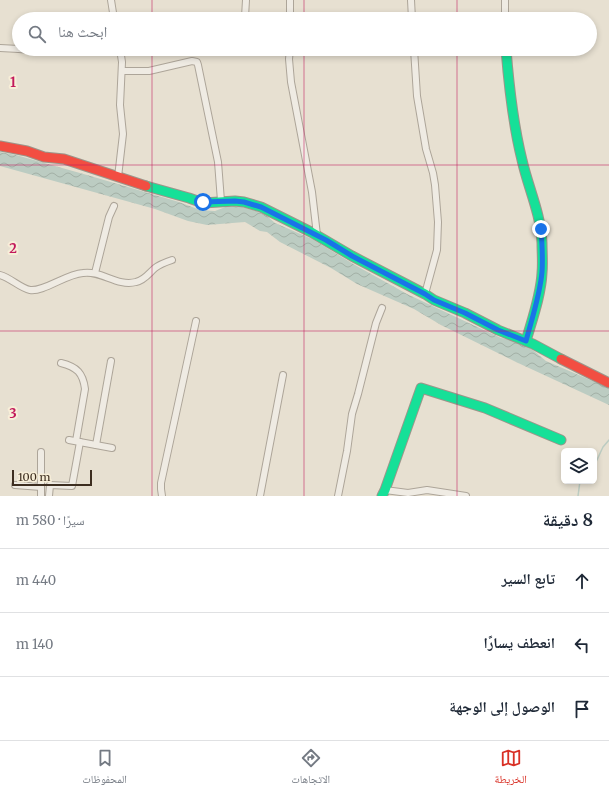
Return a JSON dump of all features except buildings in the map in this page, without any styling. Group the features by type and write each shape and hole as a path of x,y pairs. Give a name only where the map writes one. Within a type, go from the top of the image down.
{"street":[{"path":"111,0 113,12"},
{"path":"245,12 246,0"},
{"path":"290,0 290,12"},
{"path":"411,0 412,12"},
{"path":"505,0 505,12"},
{"path":"0,48 12,49"},
{"path":"118,177 123,134 120,105 122,71 121,56"},
{"path":"289,56 291,82 312,192 317,235"},
{"path":"414,56 417,96 426,149 436,185 438,222 437,250 425,294"},
{"path":"507,56 509,87 516,136 525,173 539,219 541,235 543,265 542,274 539,292 526,341"},
{"path":"122,71 150,71 192,61 197,62 218,162 221,201"},
{"path":"0,146 27,151 44,157 64,158 142,186 196,201 210,203 235,201 261,207 317,235 352,256 434,300 465,313 498,330 526,341 609,383"},
{"path":"95,273 109,217 114,206"},
{"path":"0,275 31,290 45,287 78,273 89,272 123,282 136,282 147,277 158,266 172,260"},
{"path":"338,496 347,451 352,414 376,323 382,308"},
{"path":"162,496 161,483 196,320"},
{"path":"96,445 111,361"},
{"path":"49,496 50,486 72,486 85,389 79,371 61,363"},
{"path":"260,496 283,375"},
{"path":"466,496 427,490 408,493 384,493 421,388 485,408 561,440"},
{"path":"69,440 112,448"},
{"path":"41,452 41,496"},
{"path":"15,485 41,487"}],"water":[{"path":"0,152 87,175 179,202 200,210 215,211 228,206 242,207 256,211 267,216 275,223 312,239 407,294 501,338 519,341 546,361 609,388 609,405 516,362 441,325 414,309 357,284 331,268 280,242 267,232 260,231 245,222 207,225 188,221 155,209 0,166"}],"waterway":[{"path":"597,460 603,447 609,440"},
{"path":"578,496 580,484"}],"traffic: fast":[{"path":"507,56 516,133 539,222 542,243 540,290 526,341"},
{"path":"146,186 203,203 235,201 261,207 311,232 434,300 465,313 498,330 533,344 561,359"},
{"path":"382,496 421,388 485,408 561,440"}],"traffic: jam":[{"path":"0,146 27,151 44,157 64,159 146,186"},
{"path":"561,359 609,383"}],"route":[{"path":"203,202 210,203 235,201 261,207 317,235 352,256 434,300 465,313 498,330 526,341 539,292 542,274 541,229"}]}
